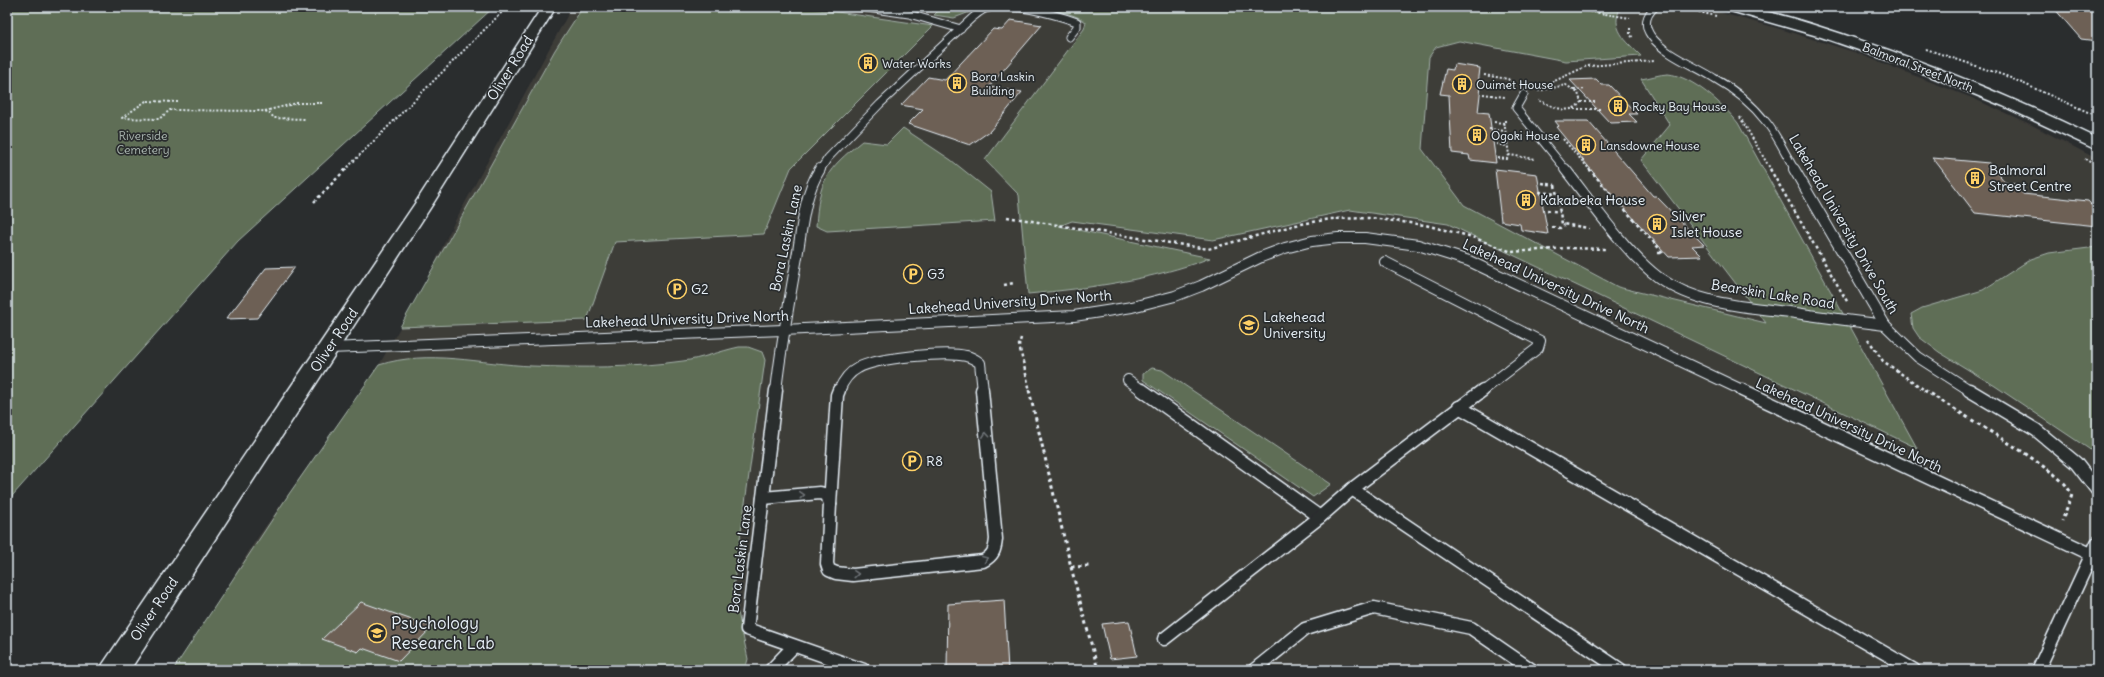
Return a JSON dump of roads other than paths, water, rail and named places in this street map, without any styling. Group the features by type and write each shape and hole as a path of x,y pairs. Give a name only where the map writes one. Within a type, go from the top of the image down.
{"main road":[{"name":"Oliver Road","path":"114,670 425,202 550,7"},
{"name":"Balmoral Street North","path":"1727,12 1839,37 1909,62 2011,104 2097,145"}],"lane":[{"path":"860,7 909,14 961,29"},
{"name":"Bora Laskin Lane","path":"794,646 747,629 783,330 805,209 815,177 828,158 880,104 972,18 985,9 999,7 1065,17 1077,22 1077,27 1069,37"},
{"name":"Lakehead University Drive South","path":"1655,7 1647,16 1646,26 1655,41 1666,50 1713,76 1730,88 1746,100 1768,124 1885,324 1918,357 2036,430 2076,464 2097,490"},
{"name":"Bearskin Lake Road","path":"1522,97 1516,108 1633,253 1658,277 1680,290 1710,300 1747,307 1885,324"},
{"name":"Lakehead University Drive North","path":"328,348 1030,319 1116,311 1189,291 1285,248 1329,238 1362,237 1397,241 1439,250 1494,272 1845,439 2096,552"},
{"path":"1164,639 1320,517 1352,489 1538,348 1540,341 1385,262"},
{"path":"763,498 820,493 827,495 830,504 827,564 829,570 836,573 853,575 976,562 992,557 996,550 996,539 980,363 974,359 954,356 875,361 860,366 846,376 842,380 837,396 830,504"},
{"path":"1128,380 1320,517"},
{"path":"1460,407 1914,670"},
{"path":"1352,489 1621,670"},
{"path":"2038,670 2096,552"},
{"path":"1254,670 1305,629 1374,608 1471,628 1532,670"},
{"path":"772,670 794,646 864,670"}],"place":[{"name":"Water Works","path":"868,63"},
{"name":"Bora Laskin Building","path":"957,83"},
{"name":"Ouimet House","path":"1462,84"},
{"name":"Rocky Bay House","path":"1618,106"},
{"name":"Ogoki House","path":"1477,135"},
{"name":"Lansdowne House","path":"1586,145"},
{"name":"Balmoral Street Centre","path":"1975,178"},
{"name":"Kakabeka House","path":"1526,200"},
{"name":"Silver Islet House","path":"1657,224"},
{"name":"G3","path":"913,274"},
{"name":"G2","path":"677,289"},
{"name":"Lakehead University","path":"1249,325"},
{"name":"R8","path":"912,461"},
{"name":"Psychology Research Lab","path":"377,633"}],"park label":[{"name":"Riverside Cemetery","path":"143,142"}]}
